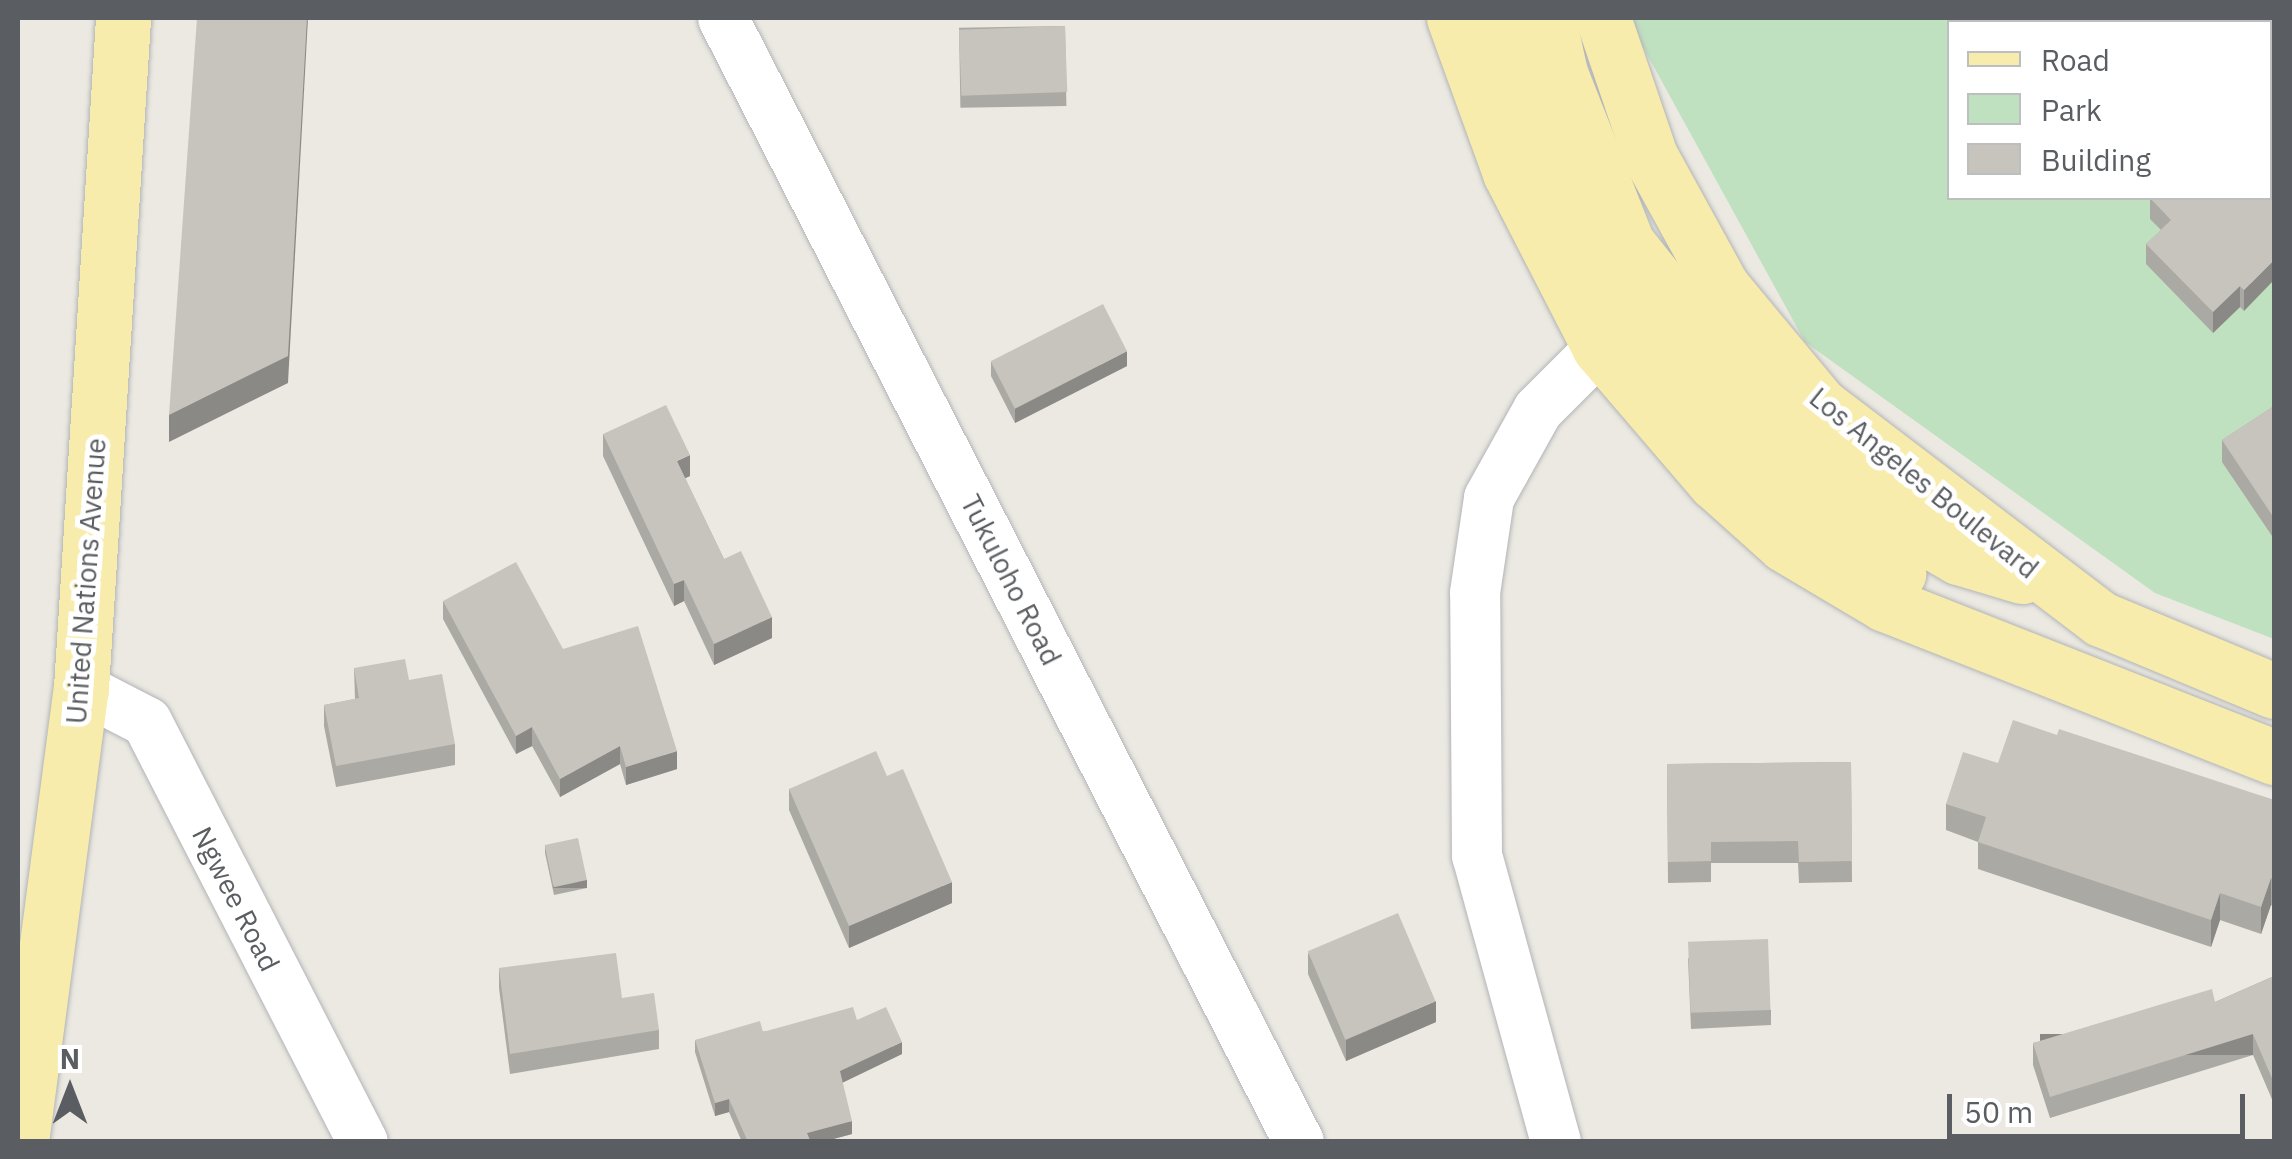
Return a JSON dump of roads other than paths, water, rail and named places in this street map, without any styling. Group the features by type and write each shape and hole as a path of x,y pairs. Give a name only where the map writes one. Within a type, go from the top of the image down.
{"main road":[{"name":"United Nations Avenue","path":"21,1142 81,688 123,18"},
{"path":"1454,18 1510,174 1600,348 1714,482 1784,544 1885,604 2274,757"},
{"path":"1508,18 1523,86 1593,263 1653,341 1726,430 1841,535 1940,600 1992,644"},
{"name":"Los Angeles Boulevard","path":"1548,18 1560,73 1627,242 1753,402 1864,502 1958,557 2047,583"},
{"name":"Los Angeles Boulevard","path":"1604,18 1650,156 1722,287 1820,405 2047,583 2101,619 2274,691"}],"street":[{"name":"Tukuloho Road","path":"723,18 1298,1142"},
{"path":"1556,1142 1476,856 1475,593 1490,498 1538,410 1600,348"},
{"name":"Ngwee Road","path":"81,688 147,722 363,1142"}]}
